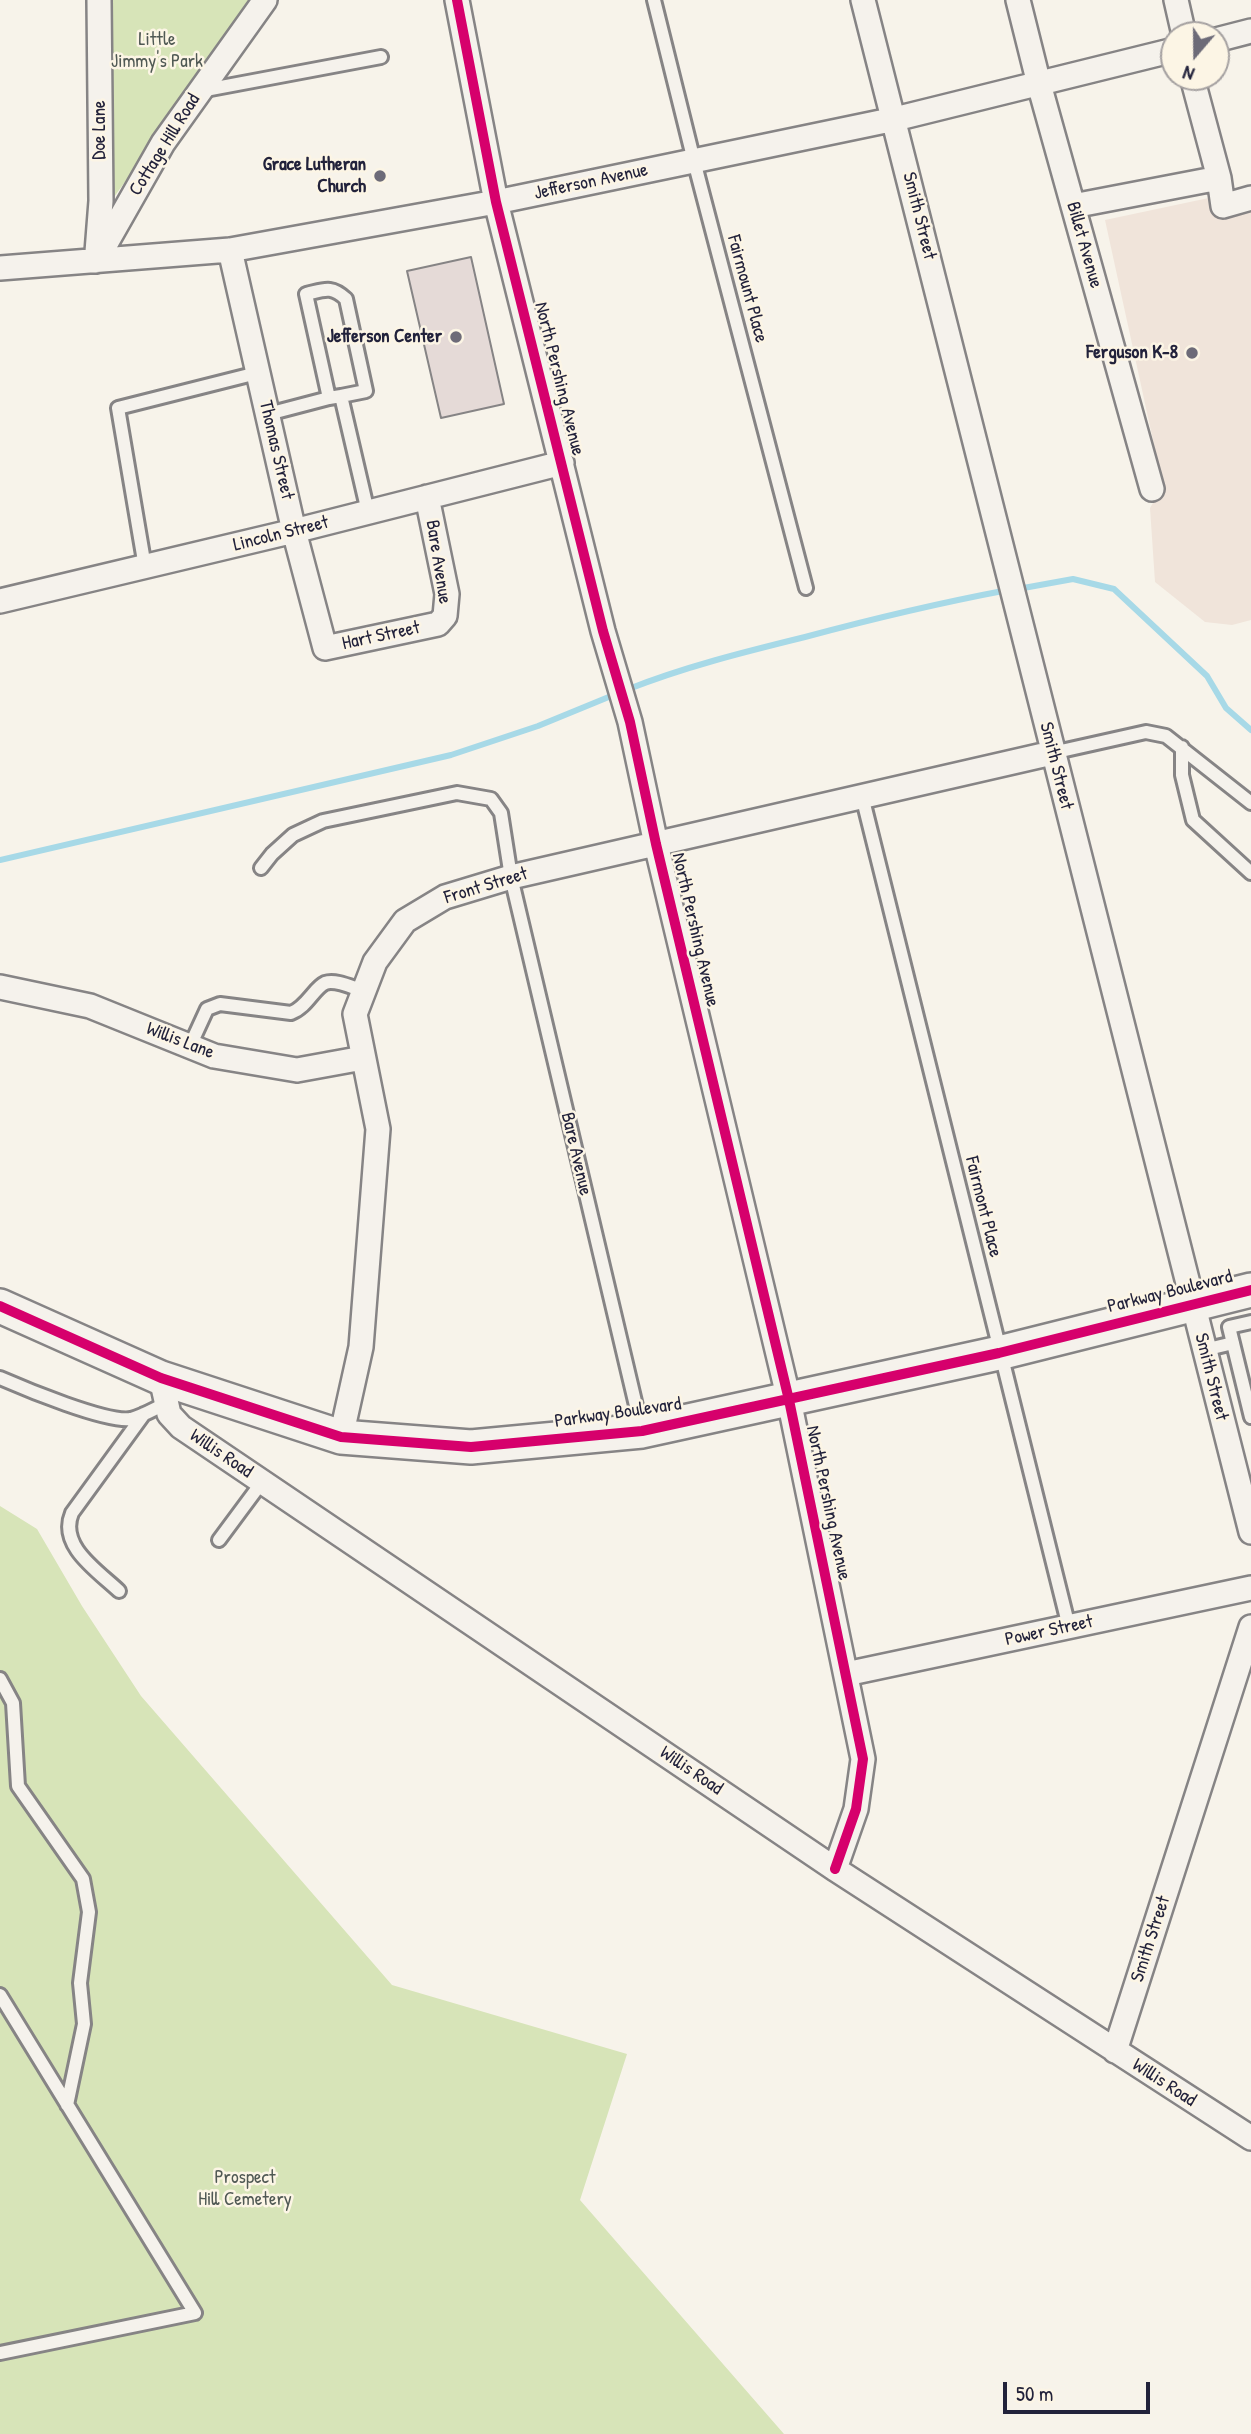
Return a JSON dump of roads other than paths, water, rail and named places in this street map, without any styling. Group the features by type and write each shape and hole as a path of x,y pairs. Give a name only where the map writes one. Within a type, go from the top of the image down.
{"street":[{"name":"Doe Lane","path":"96,261 101,201 99,0"},
{"name":"Cottage Hill Road","path":"96,261 163,143 265,0"},
{"name":"North Pershing Avenue","path":"457,0 496,202 603,631 630,722 656,844 789,1400 846,1674 863,1759 856,1810 835,1869"},
{"name":"Smith Street","path":"863,0 1204,1350 1238,1414 1251,1532"},
{"name":"Billet Avenue","path":"1018,0 1152,489"},
{"path":"1176,0 1181,21"},
{"path":"1230,36 1251,31"},
{"name":"Jefferson Avenue","path":"0,268 230,250 496,202 895,119 1160,54"},
{"path":"1196,91 1219,178 1223,206 1251,198"},
{"path":"1073,206 1219,178"},
{"name":"Thomas Street","path":"230,250 294,531 325,648"},
{"name":"Lincoln Street","path":"0,601 294,531 562,463"},
{"name":"Bare Avenue","path":"428,497 447,594 445,616 438,624"},
{"name":"Hart Street","path":"325,648 438,624"},
{"name":"Front Street","path":"341,1437 361,1347 378,1129 355,1014 375,962 405,922 445,897 511,877 1052,753"},
{"name":"Willis Lane","path":"0,987 90,1006 214,1056 297,1070 363,1058"},
{"name":"Parkway Boulevard","path":"0,1307 164,1390 341,1437 471,1447 642,1432 999,1353 1192,1304 1240,1308"},
{"name":"Willis Road","path":"164,1390 169,1414 181,1427 835,1869 1251,2138"},
{"name":"Power Street","path":"846,1674 1251,1588"},
{"name":"Smith Street","path":"1115,2051 1251,1627"}],"lane":[{"name":"Fairmount Place","path":"654,0 806,588"},
{"path":"200,91 381,57"},
{"path":"268,414 335,397 366,391 346,299 337,290 328,289 306,294 335,397 368,512"},
{"path":"145,567 118,408 257,373"},
{"path":"1052,753 1146,732 1166,736 1251,803"},
{"path":"1182,747 1182,775 1194,820 1251,873"},
{"name":"Bare Avenue","path":"261,868 293,835 323,821 457,793 491,799 501,813 511,877 642,1432"},
{"name":"Fairmont Place","path":"862,796 1069,1628"},
{"path":"190,1046 207,1009 211,1006 220,1004 291,1013 298,1010 325,984 334,983 364,991"},
{"path":"1238,1414 1233,1343 1229,1327 1240,1308"},
{"path":"1204,1350 1233,1343"},
{"path":"0,1378 34,1393 111,1418 130,1419 144,1414"},
{"path":"119,1591 78,1552 69,1537 67,1527 72,1513 164,1390"},
{"path":"219,1540 262,1482"},
{"path":"0,1679 13,1703 18,1786 83,1879 89,1912 80,1983 84,2024 67,2105"},
{"path":"0,1995 195,2313 0,2353"}],"waterway":[{"path":"1018,589 1073,579 1114,589 1207,676 1226,708 1251,730"},
{"path":"626,690 759,648 1008,590"},
{"path":"0,860 451,755 538,726 616,694"}],"place":[{"name":"Grace Lutheran Church","path":"380,176"},
{"name":"Jefferson Center","path":"456,337"},
{"name":"Ferguson K-8","path":"1192,353"}],"park label":[{"name":"Little Jimmy's Park","path":"157,51"},
{"name":"Prospect Hill Cemetery","path":"245,2189"}]}
